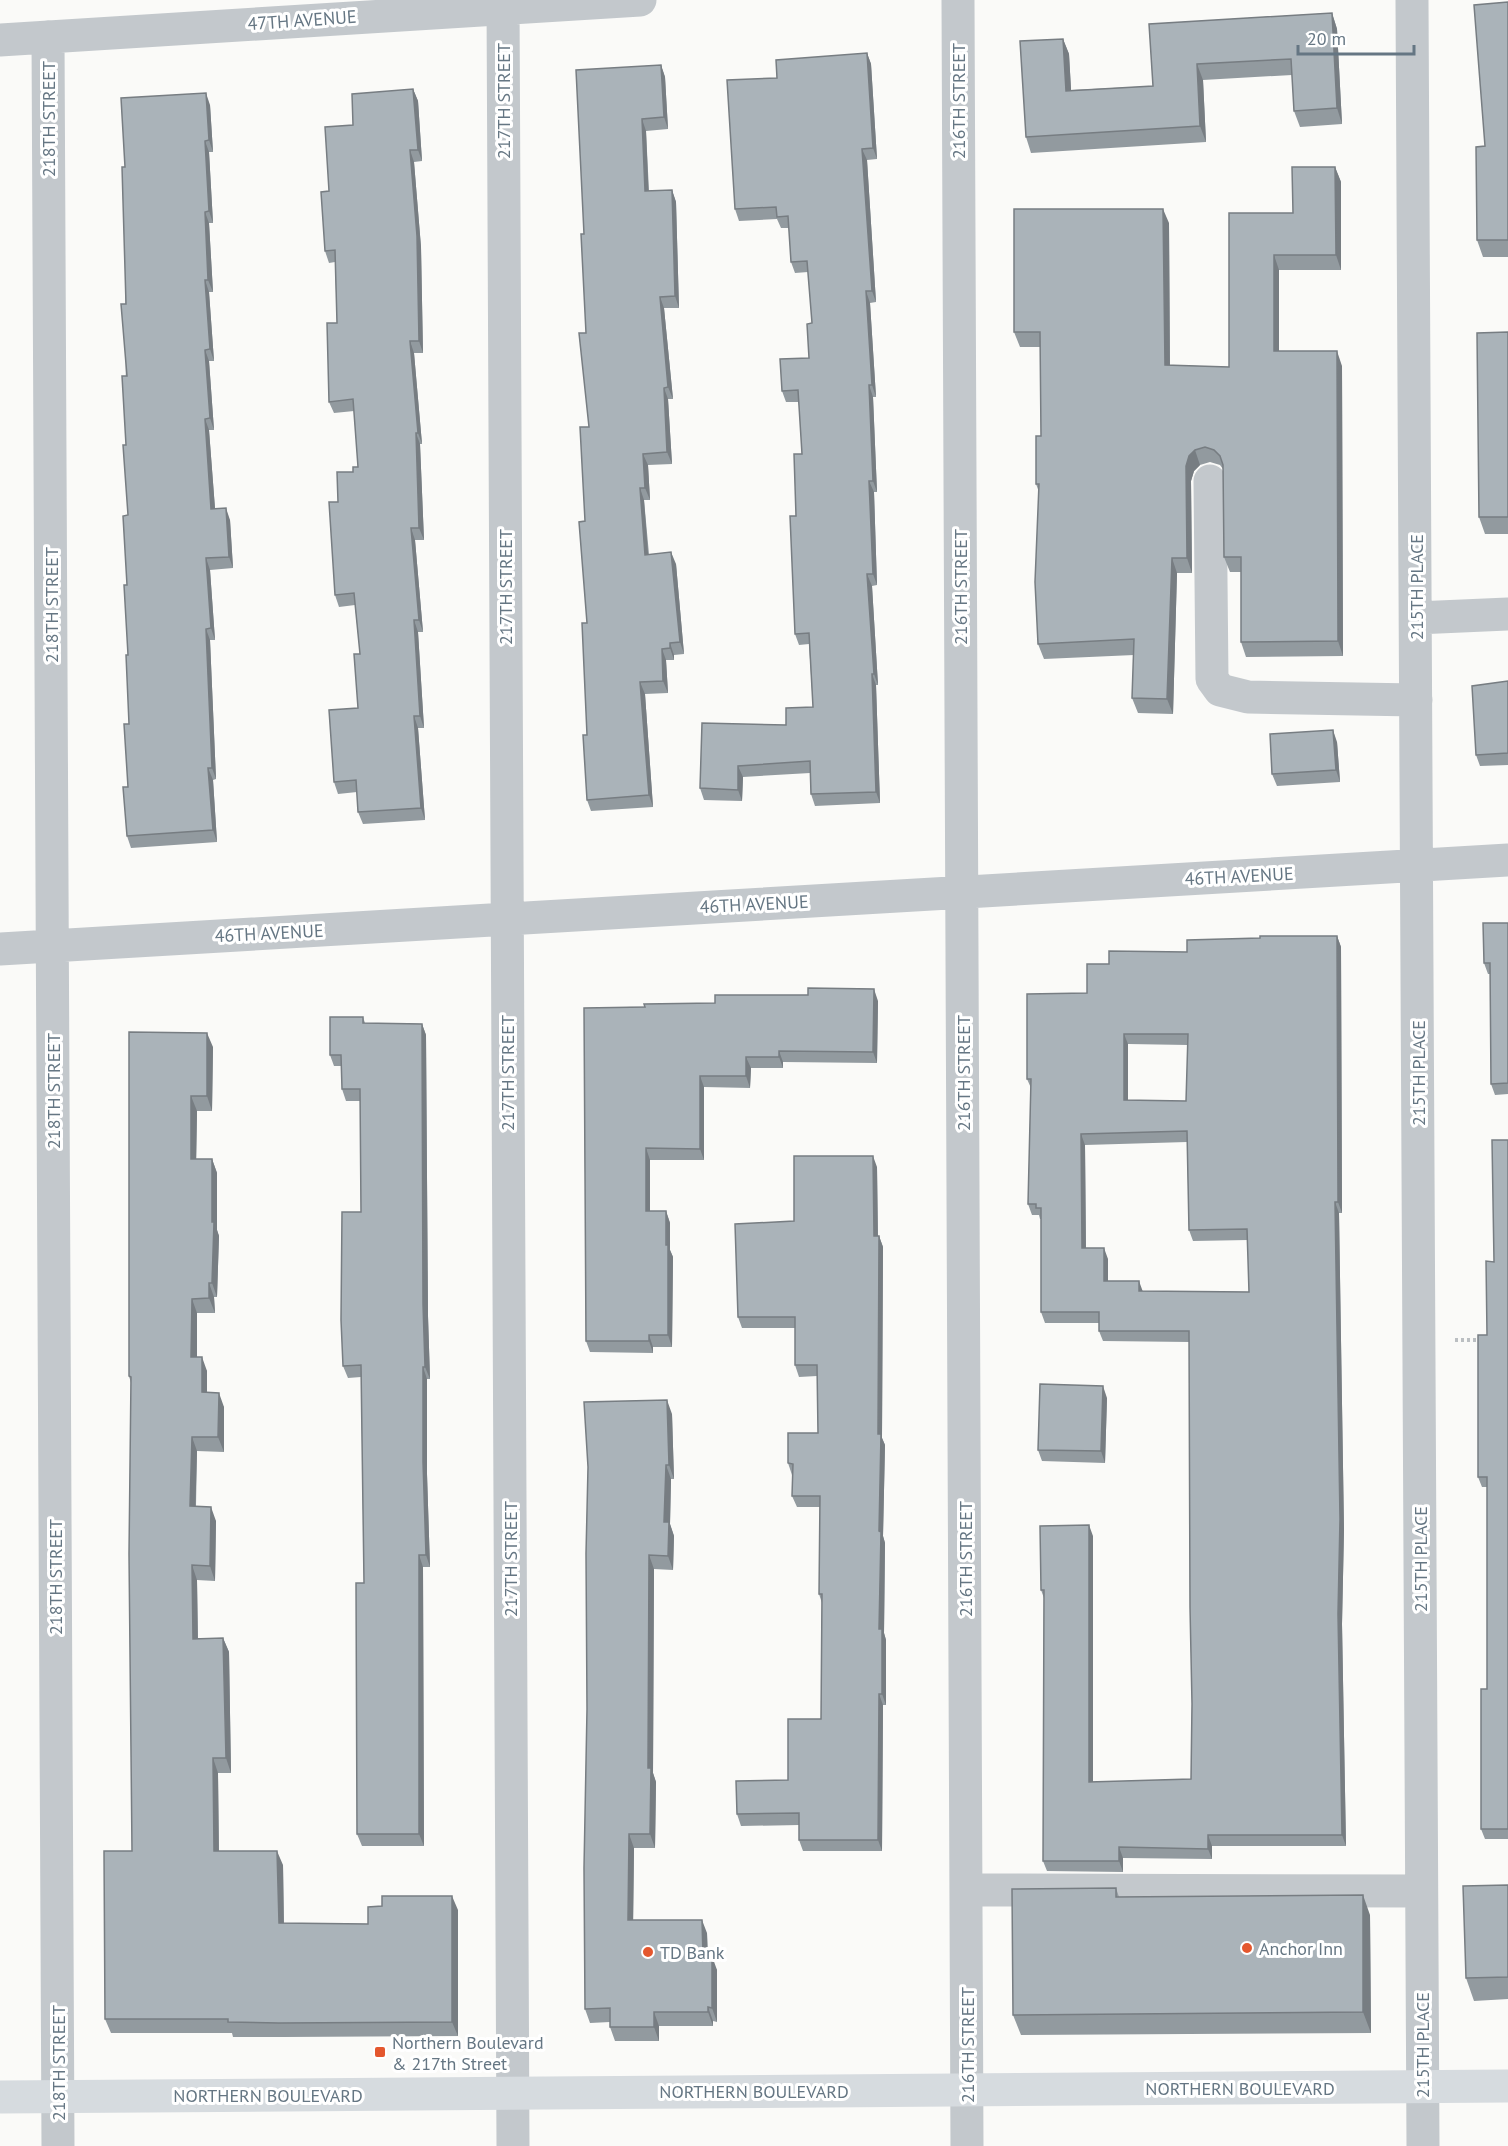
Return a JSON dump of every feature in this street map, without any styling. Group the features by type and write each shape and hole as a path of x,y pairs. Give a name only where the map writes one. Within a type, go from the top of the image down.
{"main road":[{"name":"NORTHERN BOULEVARD","path":"0,2097 1508,2085"}],"street":[{"name":"47TH AVENUE","path":"0,40 503,4 640,0"},
{"name":"216TH STREET","path":"958,0 967,2146"},
{"name":"215TH PLACE","path":"1412,0 1423,2146"},
{"name":"217TH STREET","path":"503,4 513,2146"},
{"name":"218TH STREET","path":"48,37 58,2146"},
{"path":"1210,481 1212,679 1220,690 1248,697 1416,700"},
{"path":"1416,618 1508,614"},
{"name":"46TH AVENUE","path":"0,949 1508,860"},
{"path":"967,1890 1421,1891"}],"path":[{"path":"1419,1340 1486,1340"}],"building":[{"path":"1508,2 1508,240 1477,240 1476,147 1485,146 1474,5"},
{"path":"1332,13 1337,108 1294,111 1291,59 1197,64 1200,126 1026,137 1020,41 1063,39 1066,91 1153,86 1149,24"},
{"path":"867,53 873,148 862,149 872,291 866,291 872,385 869,385 873,481 869,481 873,574 867,574 874,674 872,674 876,792 811,794 810,761 738,766 738,790 700,788 702,723 786,725 786,708 813,707 809,633 795,634 790,516 796,516 794,454 802,454 798,390 782,391 780,359 809,358 807,324 812,323 807,261 791,262 788,216 777,217 776,207 735,209 727,80 777,78 776,60"},
{"path":"661,65 664,117 642,119 645,191 672,190 675,296 660,297 668,387 664,388 667,452 643,454 645,488 640,488 645,555 671,552 680,642 670,643 670,648 662,649 663,681 640,682 649,795 587,800 583,735 587,735 582,623 587,623 579,522 585,521 580,427 589,427 579,333 586,333 576,70"},
{"path":"413,89 418,150 410,150 417,236 419,341 410,341 418,433 416,433 419,528 411,528 419,620 414,620 420,716 414,716 421,808 358,812 356,780 334,782 329,710 358,708 354,654 360,654 354,593 335,595 329,502 338,502 337,472 353,472 353,467 358,467 353,399 329,402 327,323 337,323 335,250 325,251 321,192 329,191 325,127 353,125 352,94"},
{"path":"206,93 209,140 205,141 209,211 205,212 208,280 205,280 210,349 205,350 210,418 205,419 211,509 226,508 229,557 206,558 211,628 206,629 212,768 208,768 213,830 127,836 123,787 128,787 124,724 129,724 124,585 127,585 123,516 128,515 123,445 126,445 122,376 127,376 121,304 126,304 122,167 125,167 121,98"},
{"path":"1292,167 1335,167 1336,255 1274,255 1274,351 1337,351 1338,641 1241,642 1241,557 1224,557 1223,465 1220,456 1214,450 1205,447 1195,450 1189,456 1186,466 1187,558 1172,558 1167,699 1132,698 1134,639 1038,644 1035,582 1039,484 1036,484 1036,436 1041,436 1040,332 1014,332 1014,209 1163,209 1165,365 1229,367 1229,213 1293,213"},
{"path":"1508,332 1508,517 1479,517 1477,333"},
{"path":"1508,681 1508,753 1476,755 1472,686"},
{"path":"1333,730 1336,770 1272,774 1270,734"},
{"path":"1483,923 1508,923 1508,1083 1491,1084 1490,963 1484,963"},
{"path":"1260,936 1337,936 1338,1202 1335,1202 1342,1835 1208,1835 1208,1849 1119,1847 1119,1861 1043,1861 1044,1590 1041,1590 1040,1526 1089,1525 1089,1782 1191,1779 1189,1331 1099,1331 1099,1312 1041,1312 1041,1208 1036,1208 1036,1204 1028,1204 1031,1079 1027,1079 1027,994 1087,993 1087,964 1109,964 1109,951 1187,952 1187,940 1260,938","holes":["1124,1034 1188,1034 1186,1101 1124,1100","1187,1131 1189,1230 1247,1229 1249,1292 1139,1291 1139,1281 1104,1281 1104,1248 1082,1248 1081,1134"]},
{"path":"808,988 874,989 873,1052 779,1051 779,1057 746,1057 746,1076 700,1076 700,1149 646,1148 646,1211 666,1211 668,1335 649,1335 649,1341 586,1341 584,1008 715,1003 715,995 808,995"},
{"path":"330,1017 363,1017 363,1023 422,1024 425,1367 423,1367 423,1462 426,1555 419,1555 419,1834 357,1834 356,1583 364,1583 361,1365 343,1366 341,1320 342,1212 361,1212 360,1089 342,1089 341,1055 330,1055"},
{"path":"129,1032 207,1033 207,1096 191,1096 191,1159 212,1159 212,1222 214,1222 212,1283 209,1283 209,1298 192,1299 191,1357 202,1357 202,1392 219,1393 218,1437 192,1437 190,1506 211,1507 210,1566 192,1565 193,1639 223,1638 226,1758 213,1758 214,1851 277,1851 279,1923 368,1924 368,1907 382,1906 382,1896 452,1896 452,2022 279,2023 228,2022 228,2019 105,2019 104,1851 132,1851 129,1554 131,1377 129,1376"},
{"path":"1492,1140 1508,1140 1508,1829 1481,1829 1481,1689 1487,1689 1487,1477 1478,1477 1478,1335 1487,1335 1486,1261 1494,1262"},
{"path":"794,1156 873,1156 874,1236 879,1236 878,1434 881,1434 879,1629 882,1629 882,1694 879,1694 878,1840 799,1840 799,1813 737,1814 736,1781 788,1780 788,1719 821,1719 820,1496 792,1496 793,1464 788,1463 788,1433 818,1433 817,1365 795,1365 795,1317 738,1317 735,1224 794,1221"},
{"path":"1040,1384 1103,1386 1101,1451 1038,1450"},
{"path":"667,1400 669,1465 666,1465 664,1522 669,1522 668,1556 649,1555 650,1834 629,1834 628,1920 702,1920 703,1956 712,1956 712,2008 708,2007 708,2012 654,2012 654,2027 610,2027 610,2008 585,2009 588,1467 584,1402"},
{"path":"1508,1885 1508,1977 1466,1978 1463,1886"},
{"path":"1116,1888 1116,1897 1363,1895 1363,2012 1013,2015 1012,1889"}],"place":[{"name":"Anchor Inn","path":"1247,1948"},
{"name":"TD Bank","path":"648,1952"},
{"name":"Northern Boulevard & 217th Street","path":"380,2052"}]}
